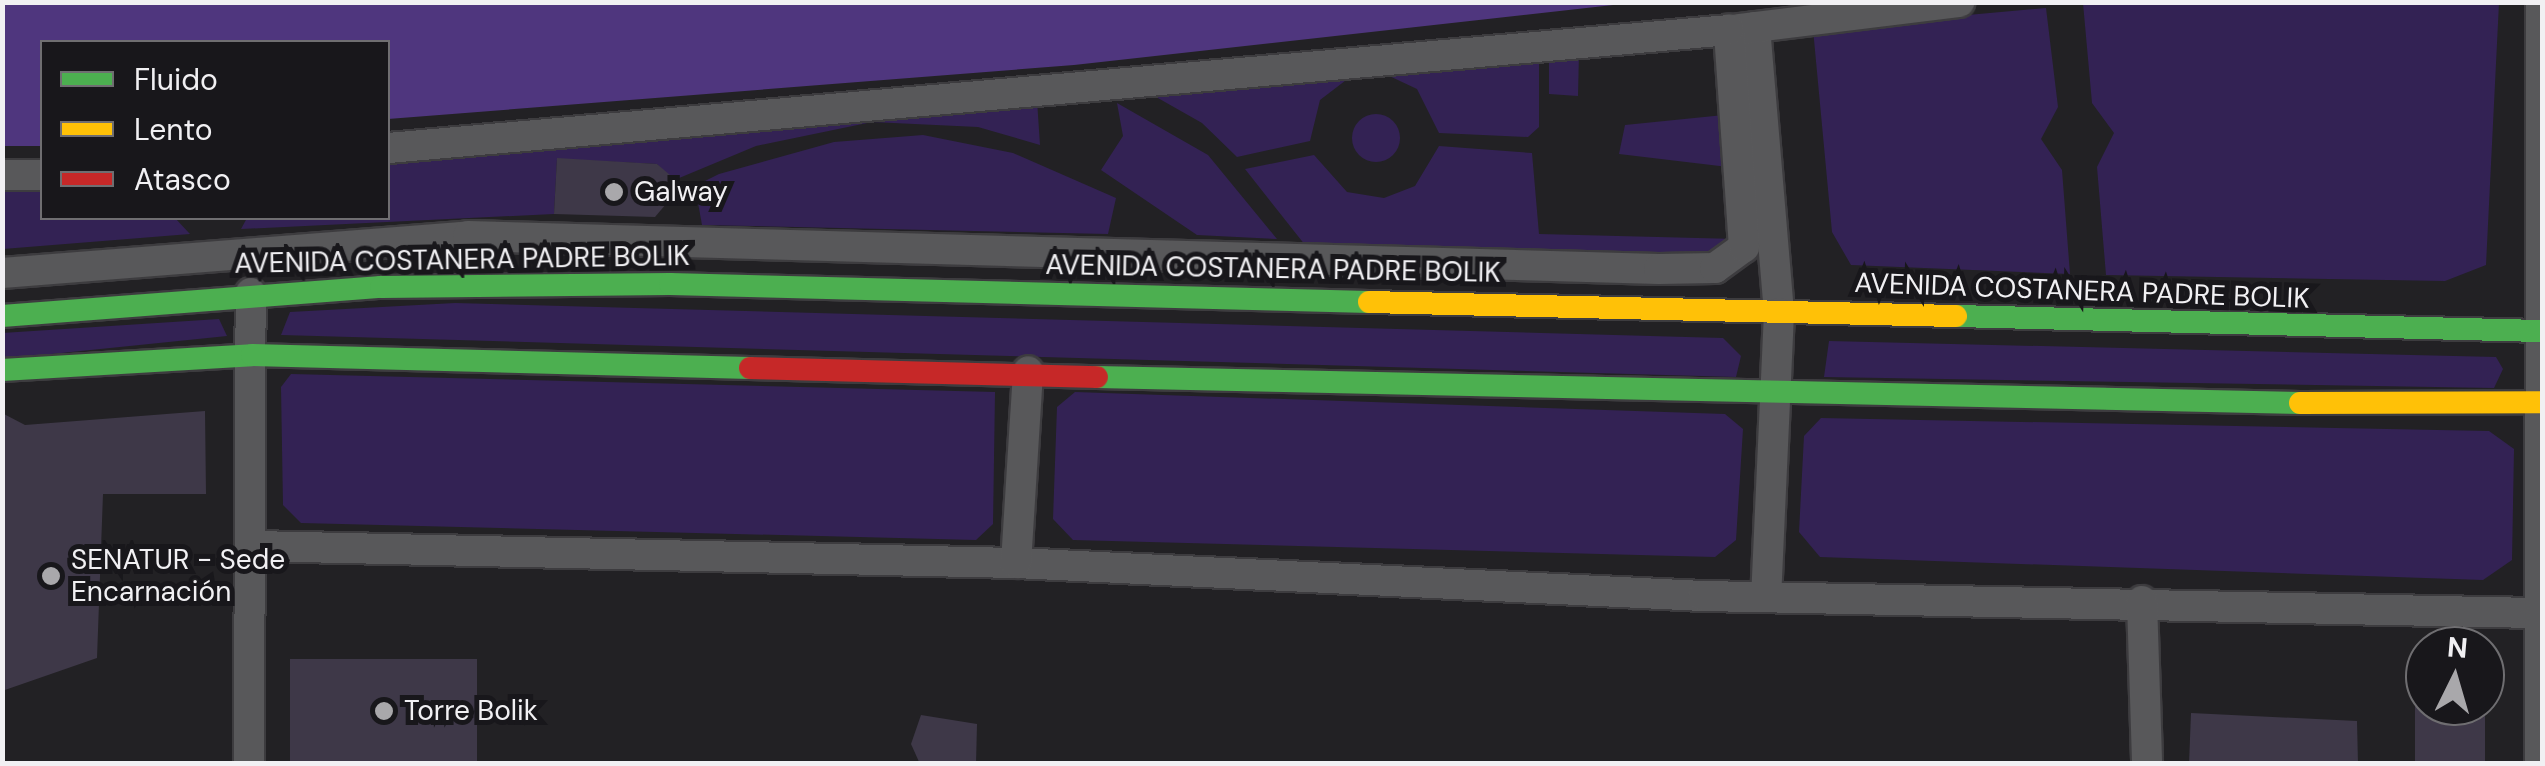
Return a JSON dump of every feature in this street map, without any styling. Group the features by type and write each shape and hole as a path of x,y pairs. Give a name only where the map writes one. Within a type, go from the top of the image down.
{"main road":[{"name":"AVENIDA COSTANERA PADRE BOLIK","path":"2,316 251,294 670,284 2540,331"},
{"path":"2,370 252,355 1775,392 2539,402"}],"street":[{"path":"390,148 1742,28 1959,2"},
{"path":"2540,764 2541,2"},
{"path":"2,273 468,236 1715,268 1744,247 1742,28"},
{"path":"1742,28 1780,313 1766,597"},
{"path":"2,176 40,175"},
{"path":"249,764 254,546 251,294"},
{"path":"1016,563 1028,371"},
{"path":"254,546 1016,563 1766,597 2142,600 2538,613"},
{"path":"2142,600 2147,764"}],"shaded area":[{"path":"3,2 1631,3 1074,65 390,119 390,40 40,40 40,146 3,146"},
{"path":"2083,3 2499,3 2486,265 2445,281 2106,275 2097,167 2114,133 2092,103"},
{"path":"2046,8 2058,107 2041,139 2062,170 2070,274 1851,265 1832,232 1813,29"},
{"path":"1579,52 1578,96 1549,94 1549,56"},
{"path":"1539,55 1539,127 1528,137 1439,133 1417,89 1383,73"},
{"path":"1354,74 1320,100 1310,141 1237,157 1202,123 1142,89"},
{"path":"1037,100 1040,145 978,127 872,122 756,146 672,181 657,164 557,159 554,214 241,229 246,220 390,220 390,160"},
{"path":"1117,103 1208,155 1277,239 1197,235 1101,170 1123,136"},
{"path":"1376,114 1393,121 1400,138 1393,155 1376,162 1359,155 1352,138 1359,121"},
{"path":"1724,115 1728,167 1619,154 1625,125"},
{"path":"923,135 1013,153 1116,198 1108,234 702,225 695,186 719,174 834,142"},
{"path":"1439,146 1532,153 1539,234 1737,239 1726,257 1309,250 1245,169 1314,155 1347,192 1384,198 1415,186"},
{"path":"40,186 40,220 177,220 190,234 3,249 2,187"},
{"path":"455,303 1723,338 1741,356 1736,377 281,335 290,312"},
{"path":"219,319 227,336 3,359 2,333"},
{"path":"1829,341 2496,357 2503,369 2494,388 1824,377"},
{"path":"291,374 995,392 993,524 976,540 301,523 283,505 281,387"},
{"path":"1075,392 1725,414 1743,429 1736,540 1715,557 1073,540 1053,519 1057,407"},
{"path":"1821,418 2489,431 2514,449 2512,560 2483,580 1820,557 1799,532 1804,436"}],"building":[{"name":"Galway","path":"557,158 657,164 670,175 672,197 655,217 554,214"},
{"name":"SENATUR - Sede Encarnación","path":"205,411 206,494 103,494 97,658 2,691 2,413 25,425"},
{"name":"Torre Bolik","path":"290,659 477,659 477,764 290,764"},
{"path":"2191,713 2357,721 2358,764 2189,764"},
{"path":"921,715 977,724 976,764 920,764 911,744"},
{"path":"2415,726 2485,726 2485,764 2415,764"}],"traffic: fast":[{"path":"2,316 381,287 670,284 1369,302"},
{"path":"1956,316 2542,331"},
{"path":"2,370 252,355 750,368"},
{"path":"1097,377 2300,403"}],"traffic: slow":[{"path":"1369,302 1956,316"},
{"path":"2300,403 2542,402"}],"traffic: jam":[{"path":"750,368 1097,377"}],"place":[{"name":"Galway","path":"614,192"},
{"name":"SENATUR - Sede Encarnación","path":"51,576"},
{"name":"Torre Bolik","path":"384,711"}]}
